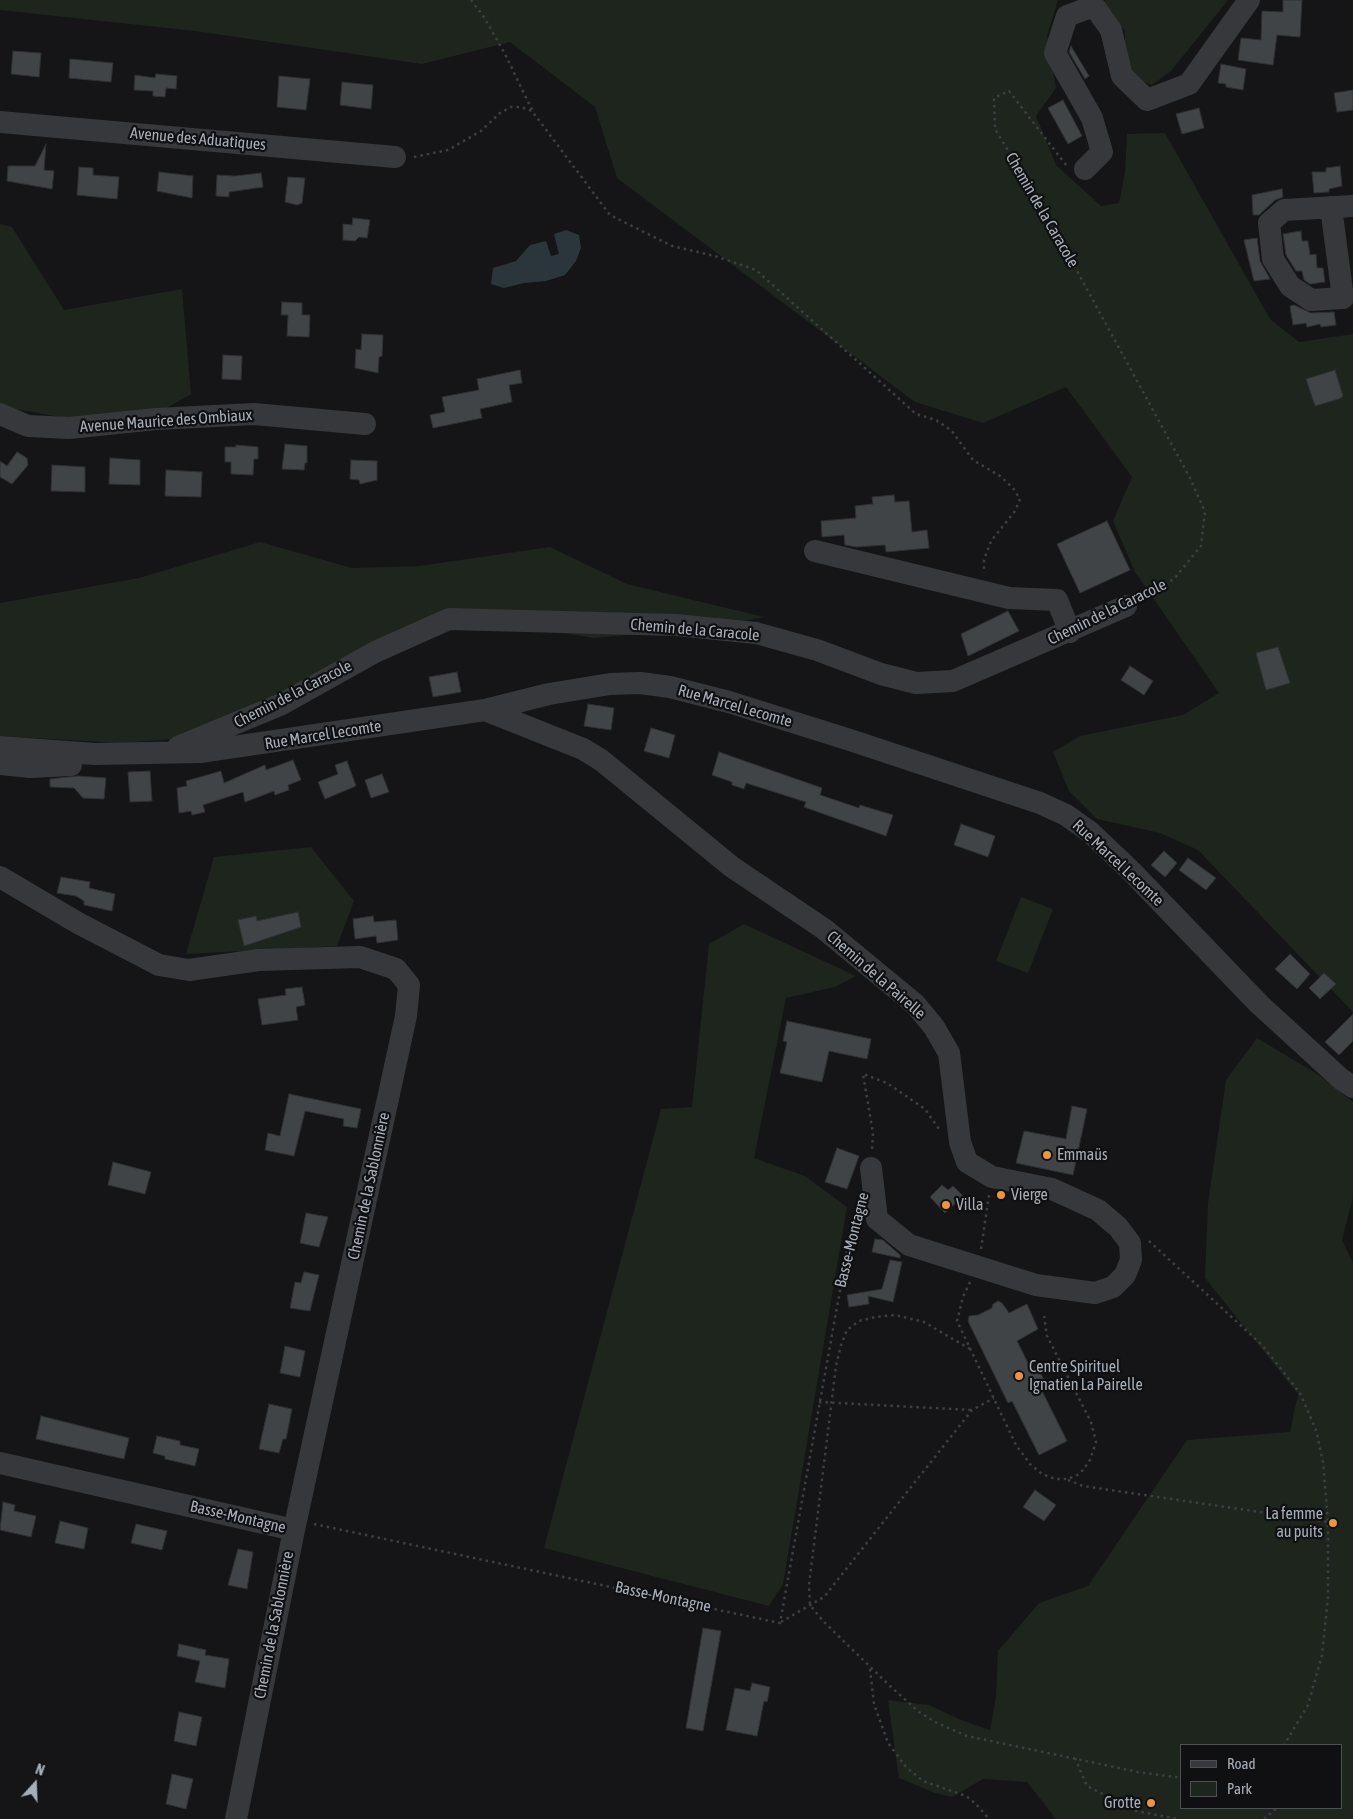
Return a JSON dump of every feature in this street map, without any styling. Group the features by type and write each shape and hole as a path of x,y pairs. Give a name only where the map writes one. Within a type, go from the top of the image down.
{"street":[{"path":"1085,169 1102,152 1092,118 1055,53 1067,16 1094,6 1111,30 1122,76 1147,100 1189,84 1249,0"},
{"name":"Avenue des Aduatiques","path":"0,122 395,157"},
{"path":"1342,206 1344,298 1311,300 1290,286 1273,259 1270,223 1284,210 1342,206"},
{"name":"Avenue Maurice des Ombiaux","path":"0,414 28,426 69,428 156,419 254,414 365,424"},
{"path":"815,551 1009,598 1057,600 1070,632"},
{"name":"Chemin de la Caracole","path":"162,754 282,704 375,652 449,619 484,622 676,625 756,633 817,650 881,674 916,683 953,681 1070,632 1126,606"},
{"name":"Rue Marcel Lecomte","path":"0,747 95,754 200,752 262,745 485,710 549,694 610,684 640,683 670,687 729,702 850,740 1040,803 1066,815 1090,832 1259,1004 1341,1079 1353,1087"},
{"name":"Chemin de la Pairelle","path":"485,710 575,746 601,760 732,867 824,929 915,1004 934,1027 949,1053 960,1142 967,1162 992,1177 1052,1189 1098,1210 1118,1227 1130,1243 1131,1260 1125,1275 1119,1281 1113,1286 1095,1293 1036,1285 909,1245 877,1219 871,1168"},
{"path":"0,764 30,767 121,764 162,754"},
{"name":"Chemin de la Sablonnière","path":"0,877 78,923 159,965 189,970 258,960 360,957 396,968 409,985 406,1016 294,1530 236,1819"},
{"name":"Basse-Montagne","path":"0,1463 294,1530"}],"path":[{"path":"471,0 484,17 506,54 532,111 610,215 672,246 715,256 756,270 916,414 936,420 952,431 973,460 1000,476 1013,488 1020,498 1016,511 991,541 984,560 983,592"},
{"name":"Chemin de la Caracole","path":"1085,169 1066,165 1009,91 994,98 995,129 1044,212 1190,478 1205,512 1201,546 1174,579 1126,606"},
{"path":"395,157 418,157 448,150 481,131 506,110 521,107 532,111"},
{"path":"871,1168 873,1133 863,1074 887,1083 925,1109 942,1133"},
{"path":"992,1177 978,1266 963,1296 957,1321 1016,1445 1030,1464 1042,1474 1055,1479 1067,1479 1076,1476 1083,1470 1090,1460 1096,1442 1091,1422 1047,1336 1044,1316"},
{"name":"Basse-Montagne","path":"294,1530 306,1523 320,1525 780,1623 850,1235 858,1210"},
{"path":"1147,1240 1262,1345 1300,1392 1316,1430 1324,1462 1328,1522 1328,1597 1322,1655 1308,1705 1285,1744"},
{"path":"970,1349 924,1322 895,1315 875,1317 859,1322 847,1330 841,1345 832,1403 809,1586 810,1605 822,1621 870,1667 919,1712 937,1723 967,1736 1138,1772 1180,1778"},
{"path":"780,1623 824,1597 972,1410 994,1398"},
{"path":"819,1402 972,1410"},
{"path":"1067,1479 1083,1486 1328,1522"},
{"path":"870,1667 874,1704 888,1743 906,1767 923,1782 966,1796 989,1819"},
{"path":"1075,1758 1087,1786 1136,1811 1178,1819"},
{"path":"1264,1819 1276,1809"}],"green space":[{"path":"0,0 1058,0 1047,36 1056,88 1036,116 1056,165 1101,206 1119,203 1125,173 1127,134 1165,133 1270,319 1299,342 1353,334 1353,1012 1198,850 1160,833 1097,819 1069,791 1053,752 1080,736 1183,715 1219,693 1135,572 1113,521 1132,477 1066,387 983,423 915,402 617,178 595,107 510,42 422,64 195,31 0,10"},
{"path":"1106,0 1228,0 1171,71 1152,85 1136,79 1125,64 1125,31 1103,2"},
{"path":"0,224 12,227 64,310 182,289 191,394 165,409 77,420 4,407 0,403"},
{"path":"260,542 352,568 419,566 550,547 627,584 764,617 709,627 594,638 538,629 459,625 188,738 119,743 0,736 0,603 139,578"},
{"path":"311,847 354,901 337,946 186,954 214,857"},
{"path":"1021,897 1053,909 1028,973 996,961"},
{"path":"744,924 856,976 835,987 786,998 754,1158 805,1176 847,1207 783,1584 769,1606 544,1548 661,1109 692,1107 709,944"},
{"path":"1257,1038 1319,1075 1353,1102 1353,1197 1342,1240 1353,1263 1353,1819 1056,1819 1027,1782 983,1779 952,1797 935,1793 899,1778 888,1700 929,1705 961,1720 990,1730 996,1697 998,1651 1039,1603 1088,1586 1187,1440 1290,1432 1298,1394 1205,1278 1208,1203 1226,1080"}],"shaded area":[{"path":"566,230 579,235 581,248 576,261 565,275 546,281 524,283 504,288 491,284 493,268 516,261 530,245 546,241 551,256 559,254 554,234"}],"building":[{"path":"1283,0 1302,0 1300,37 1277,35 1273,65 1238,60 1241,38 1261,40 1262,11 1283,12"},
{"path":"1071,46 1089,76 1085,79 1069,52"},
{"path":"13,51 41,53 39,77 11,74"},
{"path":"70,59 113,63 111,82 69,78"},
{"path":"1221,64 1246,69 1243,90 1226,87 1226,84 1218,83"},
{"path":"156,74 177,76 176,89 166,88 165,97 153,96 153,91 134,90 135,75 155,78"},
{"path":"279,76 310,79 306,110 277,107"},
{"path":"342,82 373,85 371,109 340,105"},
{"path":"1353,90 1353,110 1337,112 1334,93"},
{"path":"1063,100 1082,136 1068,144 1048,108"},
{"path":"1199,108 1204,128 1182,134 1176,114"},
{"path":"46,144 44,170 54,171 52,189 7,181 8,166 35,166"},
{"path":"1340,166 1342,186 1329,189 1329,192 1314,193 1312,172 1326,172 1326,168"},
{"path":"79,167 93,168 93,175 119,177 117,199 77,195"},
{"path":"159,172 193,176 192,198 157,191"},
{"path":"261,173 263,187 229,192 229,197 216,196 217,175 235,176"},
{"path":"288,177 305,178 302,203 297,205 285,202"},
{"path":"1282,189 1283,197 1275,200 1259,215 1253,215 1252,195"},
{"path":"353,218 370,220 367,238 359,237 355,241 343,240 343,224 352,225"},
{"path":"1301,231 1302,241 1308,241 1310,255 1316,254 1317,268 1323,268 1325,282 1310,284 1304,280 1302,271 1296,271 1286,255 1283,234"},
{"path":"1257,238 1260,261 1270,279 1254,281 1244,240"},
{"path":"282,302 302,303 302,315 310,315 309,337 287,336 288,315 281,315"},
{"path":"1294,305 1311,313 1334,312 1336,325 1321,327 1320,324 1307,327 1306,323 1293,325 1290,306"},
{"path":"362,334 383,335 382,356 379,357 378,373 355,368 356,349 361,350"},
{"path":"223,355 242,356 241,380 222,379"},
{"path":"520,370 522,383 509,385 512,402 480,409 482,418 433,428 430,415 445,412 442,397 479,390 477,379"},
{"path":"1335,370 1343,396 1315,406 1306,379"},
{"path":"285,444 307,446 307,463 305,463 304,470 282,469"},
{"path":"236,445 258,447 258,459 254,459 253,475 231,474 231,462 225,462 225,447 236,447"},
{"path":"17,452 27,458 28,465 12,484 0,477 0,461 7,466"},
{"path":"110,458 140,460 140,485 109,484"},
{"path":"351,460 377,461 377,480 360,484 359,480 350,479"},
{"path":"52,465 85,467 85,492 51,491"},
{"path":"166,470 202,472 201,497 165,496"},
{"path":"894,495 895,502 909,501 912,532 927,530 929,548 886,552 885,545 856,547 845,545 844,535 822,537 821,521 856,518 855,506 873,504 872,497"},
{"path":"1107,521 1130,570 1080,593 1057,544"},
{"path":"1008,611 1019,631 968,656 961,634"},
{"path":"1278,647 1290,683 1266,690 1256,653"},
{"path":"1130,666 1153,681 1144,695 1121,680"},
{"path":"457,672 461,692 433,697 429,677"},
{"path":"588,704 614,708 611,730 584,726"},
{"path":"651,728 675,735 669,758 644,751"},
{"path":"719,752 822,788 820,795 859,808 860,805 893,815 886,836 804,807 806,802 746,783 744,789 732,785 732,782 712,775"},
{"path":"293,760 301,780 288,785 289,790 275,795 274,791 245,802 243,792 203,805 205,812 192,815 191,811 179,813 177,788 187,786 186,781 221,771 224,783 265,765 266,770"},
{"path":"347,761 356,786 325,799 318,782 338,774 335,765"},
{"path":"150,771 152,801 130,802 128,772"},
{"path":"382,774 389,792 371,798 365,780"},
{"path":"78,776 106,778 104,799 83,798 74,788 50,787 50,779"},
{"path":"961,824 995,836 988,857 954,845"},
{"path":"1164,851 1177,863 1165,877 1151,865"},
{"path":"1188,858 1216,878 1206,890 1179,870"},
{"path":"61,877 90,882 89,888 115,894 112,911 84,905 84,901 76,896 57,893"},
{"path":"298,912 301,927 244,946 238,920 256,916 257,921"},
{"path":"373,916 374,922 396,920 398,940 377,943 376,936 355,939 353,919"},
{"path":"1290,954 1310,974 1297,989 1275,969"},
{"path":"1324,973 1336,984 1320,999 1309,988"},
{"path":"302,987 305,1005 296,1007 298,1020 262,1025 258,999 286,995 285,989"},
{"path":"1353,1014 1353,1041 1339,1055 1325,1042"},
{"path":"787,1021 871,1039 867,1059 829,1051 822,1082 780,1073 787,1042 783,1041"},
{"path":"289,1094 361,1109 357,1128 343,1126 344,1119 305,1111 294,1156 265,1150 268,1133 280,1136"},
{"name":"Emmaüs","path":"1072,1106 1087,1109 1073,1175 1016,1163 1024,1131 1066,1139"},
{"path":"837,1148 859,1156 847,1189 825,1182"},
{"path":"113,1162 151,1172 145,1194 108,1185"},
{"name":"Villa","path":"942,1185 948,1190 953,1186 963,1196 945,1213 930,1197"},
{"path":"306,1213 328,1217 319,1247 300,1243"},
{"path":"875,1239 883,1240 900,1255 900,1258 872,1252"},
{"path":"890,1260 902,1262 893,1302 868,1296 869,1304 849,1307 847,1295 882,1289"},
{"path":"304,1272 319,1275 310,1311 290,1308 295,1282 301,1283"},
{"name":"Centre Spirituel Ignatien La Pairelle","path":"998,1301 1002,1303 1009,1313 1027,1304 1038,1329 1017,1341 1031,1369 1037,1366 1046,1384 1040,1387 1067,1441 1039,1455 1012,1401 1008,1403 968,1321 969,1316 978,1315 992,1308 993,1304"},
{"path":"285,1346 305,1351 300,1377 280,1373"},
{"path":"269,1404 292,1409 286,1439 283,1439 279,1453 259,1449"},
{"path":"41,1416 129,1438 124,1459 36,1439"},
{"path":"157,1436 180,1441 180,1445 199,1449 195,1466 165,1459 165,1456 153,1453"},
{"path":"1035,1490 1056,1505 1044,1521 1023,1507"},
{"path":"3,1502 15,1505 14,1511 36,1516 31,1537 0,1530"},
{"path":"60,1521 88,1528 84,1549 55,1543"},
{"path":"136,1524 167,1531 162,1550 131,1543"},
{"path":"238,1549 253,1552 247,1589 228,1585"},
{"path":"703,1628 721,1631 703,1731 686,1728"},
{"path":"179,1644 206,1650 205,1655 229,1659 225,1688 195,1682 200,1661 177,1656"},
{"path":"752,1683 770,1687 767,1702 764,1701 757,1736 726,1730 735,1688 750,1691"},
{"path":"179,1712 202,1717 196,1746 174,1741"},
{"path":"172,1774 193,1779 186,1809 166,1804"}],"place":[{"name":"Emmaüs","path":"1047,1155"},
{"name":"Vierge","path":"1001,1195"},
{"name":"Villa","path":"946,1205"},
{"name":"Centre Spirituel Ignatien La Pairelle","path":"1019,1376"},
{"name":"La femme au puits","path":"1333,1523"},
{"name":"Grotte","path":"1151,1803"}]}
